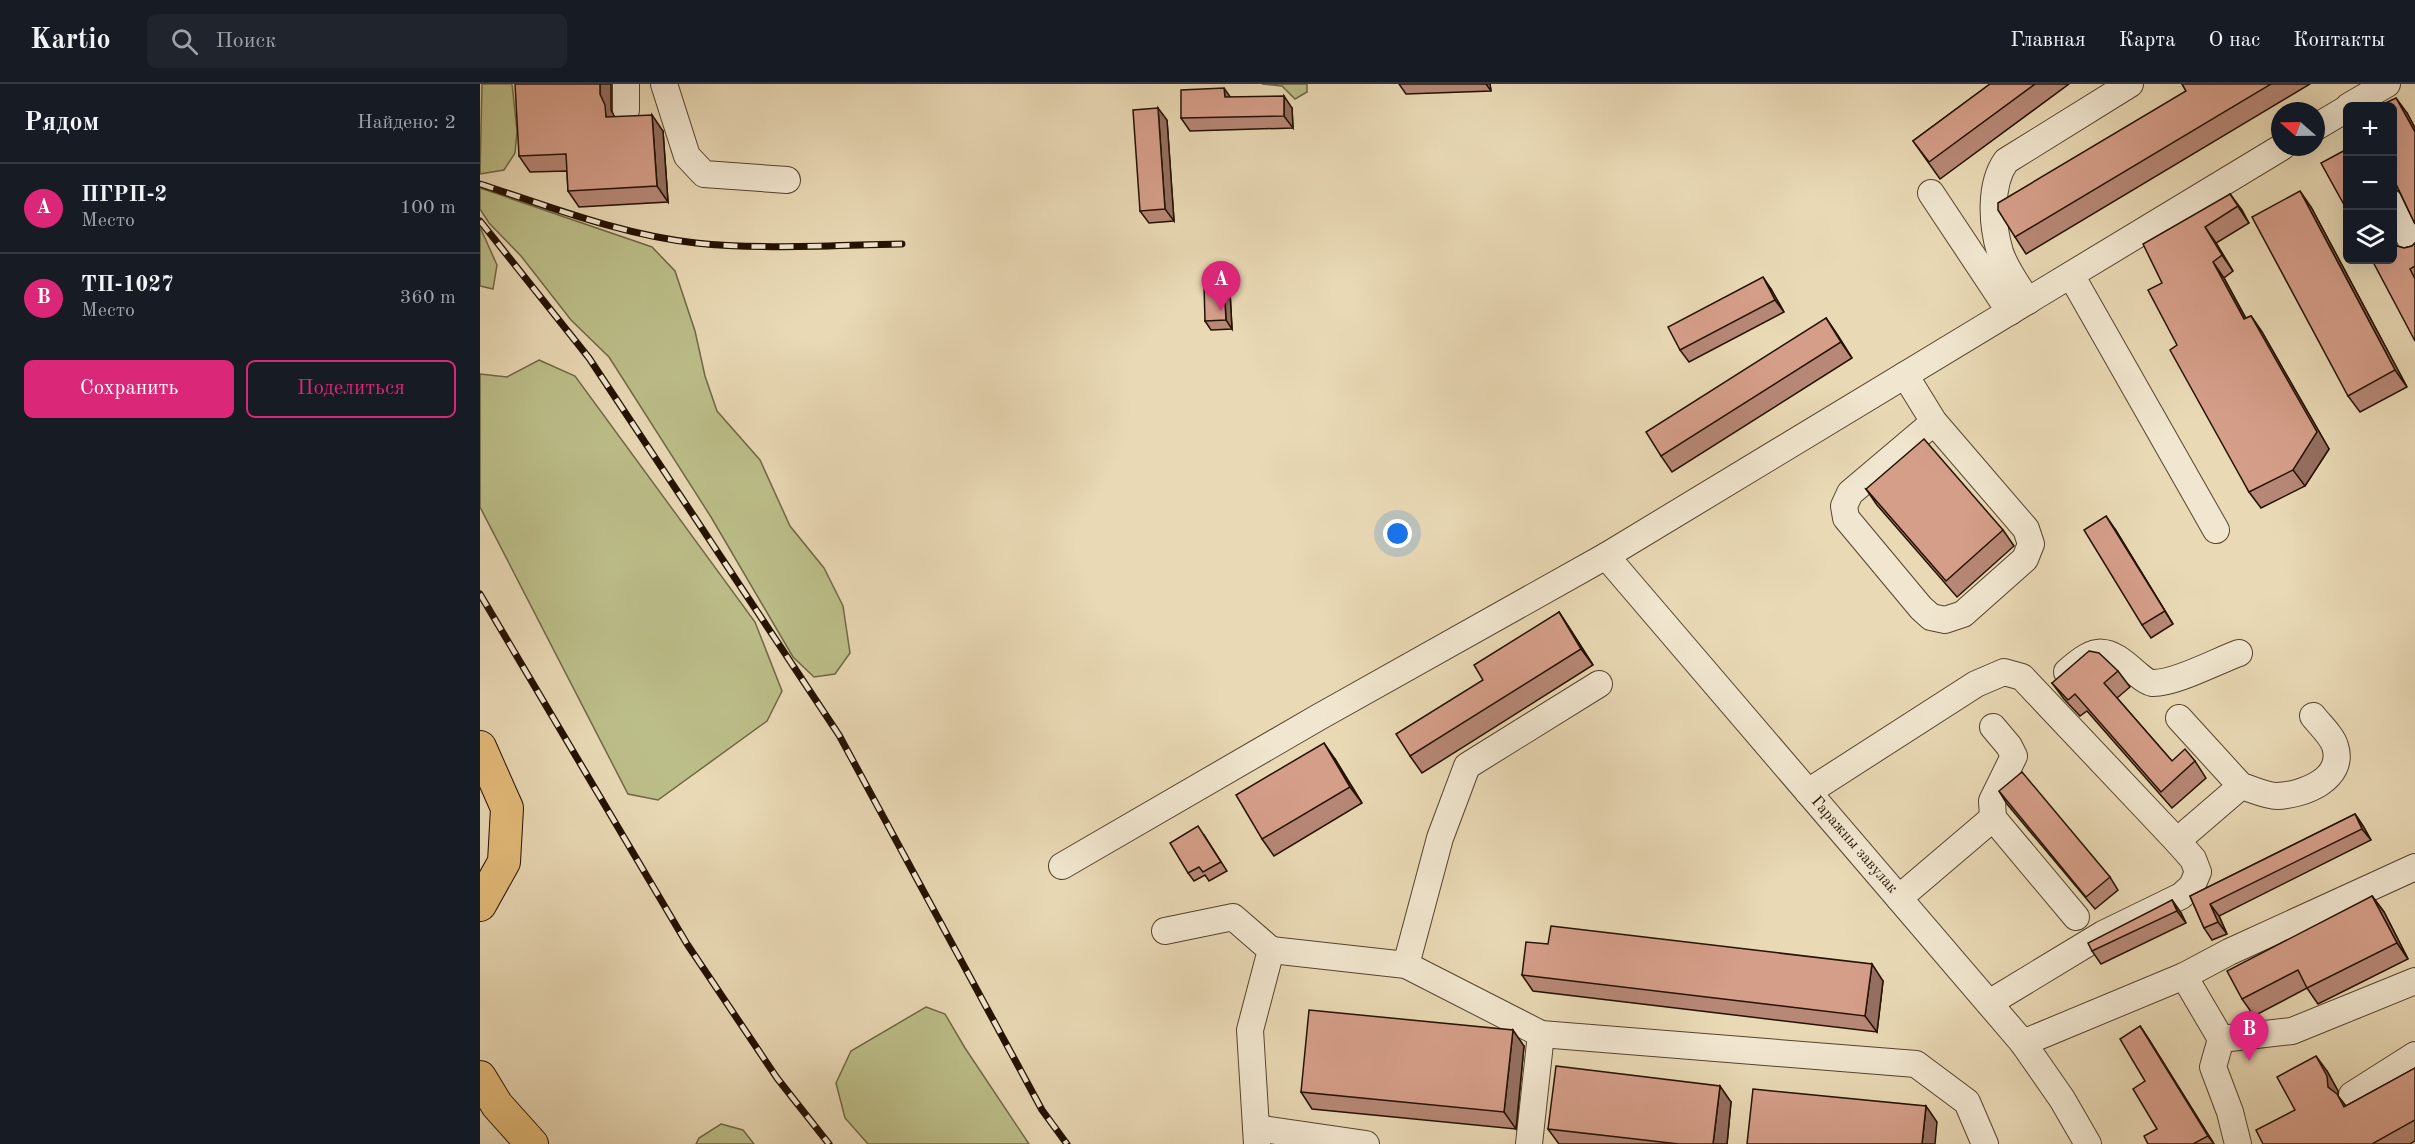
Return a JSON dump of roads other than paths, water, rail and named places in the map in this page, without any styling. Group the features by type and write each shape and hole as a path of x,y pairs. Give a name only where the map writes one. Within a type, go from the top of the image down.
{"main road":[{"path":"480,747 507,808 504,862 480,905"},
{"path":"480,1077 497,1105 532,1144"}],"street":[{"path":"626,84 626,110"},
{"path":"664,84 687,156 704,174 787,180"},
{"path":"2019,307 2000,252 1995,223 1995,190 1999,171 2006,161 2130,84"},
{"path":"2355,102 2375,87"},
{"path":"2325,121 2343,110"},
{"path":"1062,866 1319,717 1606,556 2271,154"},
{"path":"1931,193 2019,307"},
{"path":"2395,210 2415,248"},
{"path":"2071,275 2216,530"},
{"path":"1905,375 1934,422 2026,528 2031,544 2025,559 1963,614 1945,620 1931,617 1921,608 1846,518 1844,506 1850,493 1934,422"},
{"name":"Гаражны завулак","path":"1606,556 2023,1043 2062,1099 2088,1144"},
{"path":"2040,696 2083,658 2098,652 2118,656 2142,678 2151,683 2172,680 2239,653"},
{"path":"1808,792 1976,684 2004,672 2022,677 2193,859 2198,872 2192,886 2181,896 2103,934 1989,1004"},
{"path":"1406,965 1440,838 1467,766 1599,684"},
{"path":"2179,718 2241,786 2275,796 2302,793 2326,780 2337,762 2335,745 2313,716"},
{"path":"1993,727 2009,746 2014,756 1992,801 1994,818 2076,917"},
{"path":"2177,841 2241,786"},
{"path":"1899,898 1994,818"},
{"path":"2023,1043 2184,976 2229,952 2415,867"},
{"path":"1165,931 1233,917 1271,950 1406,965 1541,1034 1916,1064 1967,1102 1985,1144"},
{"path":"1271,950 1250,1030 1256,1136 1366,1144"},
{"path":"2184,976 2221,1039 2213,1067 2230,1112 2238,1144"},
{"path":"2221,1039 2292,1031 2415,981"},
{"path":"1529,1144 1541,1034"},
{"path":"2352,1095 2415,1055"}],"railway":[{"path":"480,184 614,227 696,243 747,246 902,244"},
{"path":"480,221 589,358 839,735 1042,1110 1067,1144"},
{"path":"480,594 687,944 777,1078 829,1144"}],"place":[{"name":"ПГРП-2","path":"1221,311"},
{"name":"ТП-1027","path":"2249,1061"}]}
